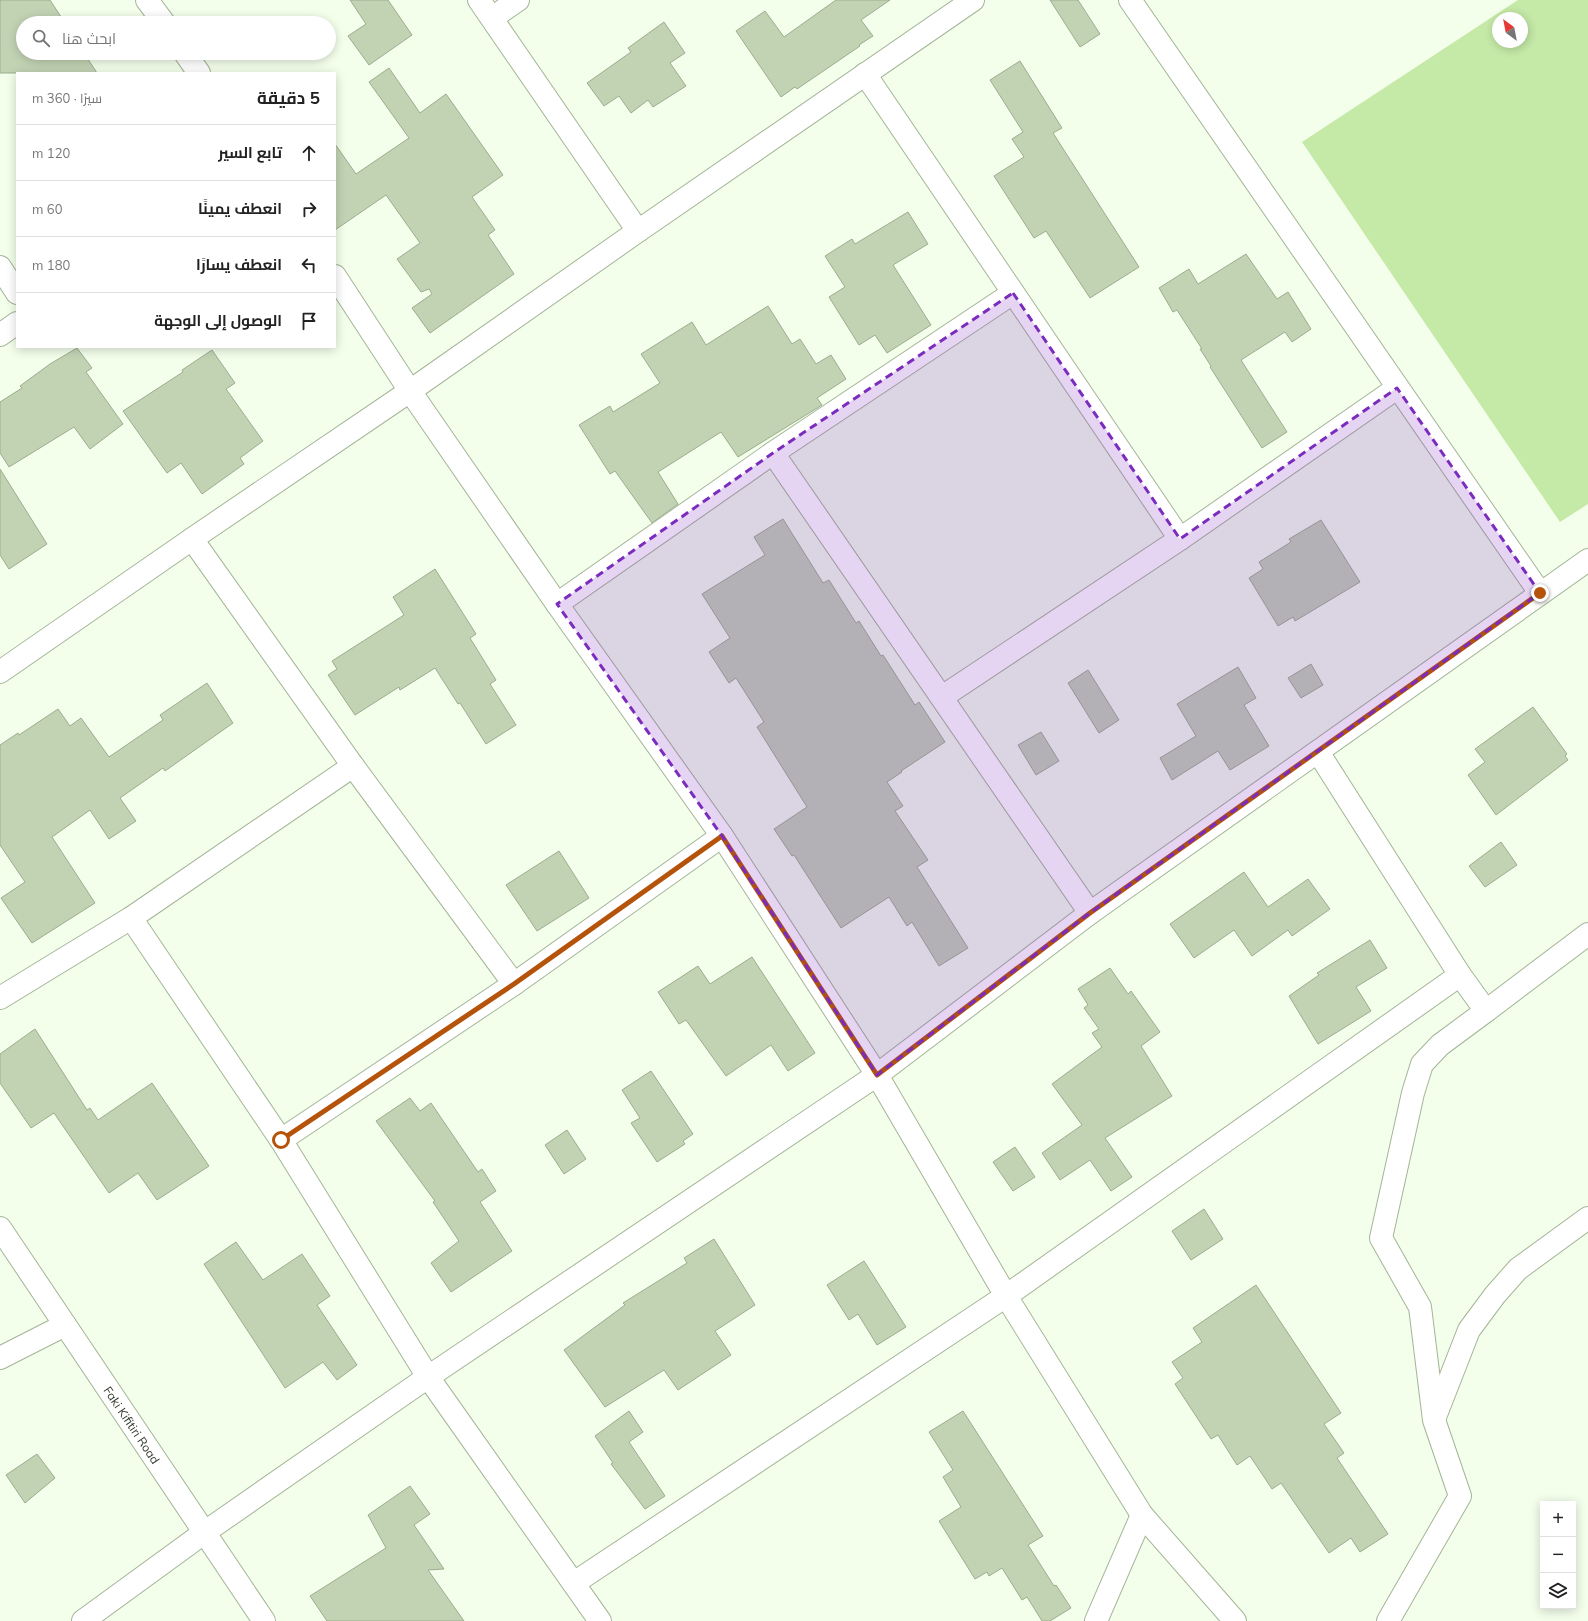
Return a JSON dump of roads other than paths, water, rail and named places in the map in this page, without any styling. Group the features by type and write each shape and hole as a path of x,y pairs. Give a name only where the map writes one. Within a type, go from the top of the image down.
{"street":[{"path":"147,0 159,16"},
{"path":"480,0 638,231"},
{"path":"492,18 518,0"},
{"path":"0,672 192,539 410,392 638,231 973,0"},
{"path":"1130,0 1540,593"},
{"path":"190,60 198,72"},
{"path":"865,74 1180,539"},
{"path":"0,267 16,291"},
{"path":"336,278 410,392 722,836 877,1075 1006,1296 1142,1515 1235,1621"},
{"path":"558,604 773,453 1013,293"},
{"path":"0,335 16,324"},
{"path":"942,697 1180,539 1397,388"},
{"path":"773,453 1090,913"},
{"path":"192,539 354,766 514,984"},
{"path":"83,1621 204,1532 428,1377 877,1075 1090,913 1588,560"},
{"path":"1318,752 1460,975 1486,1011"},
{"path":"0,998 131,918 354,766"},
{"path":"281,1140 514,984 722,836"},
{"path":"131,918 281,1140 428,1377 600,1621"},
{"path":"1388,1621 1460,1496 1434,1420 1420,1307 1381,1238 1413,1093 1422,1064 1440,1045 1588,934"},
{"path":"574,1583 1006,1296 1460,975"},
{"path":"1434,1420 1469,1330 1495,1295 1518,1269 1588,1218"},
{"name":"Faki Kifitiri Road","path":"0,1228 264,1621"},
{"path":"0,1358 65,1325"},
{"path":"1096,1621 1142,1515"}]}
